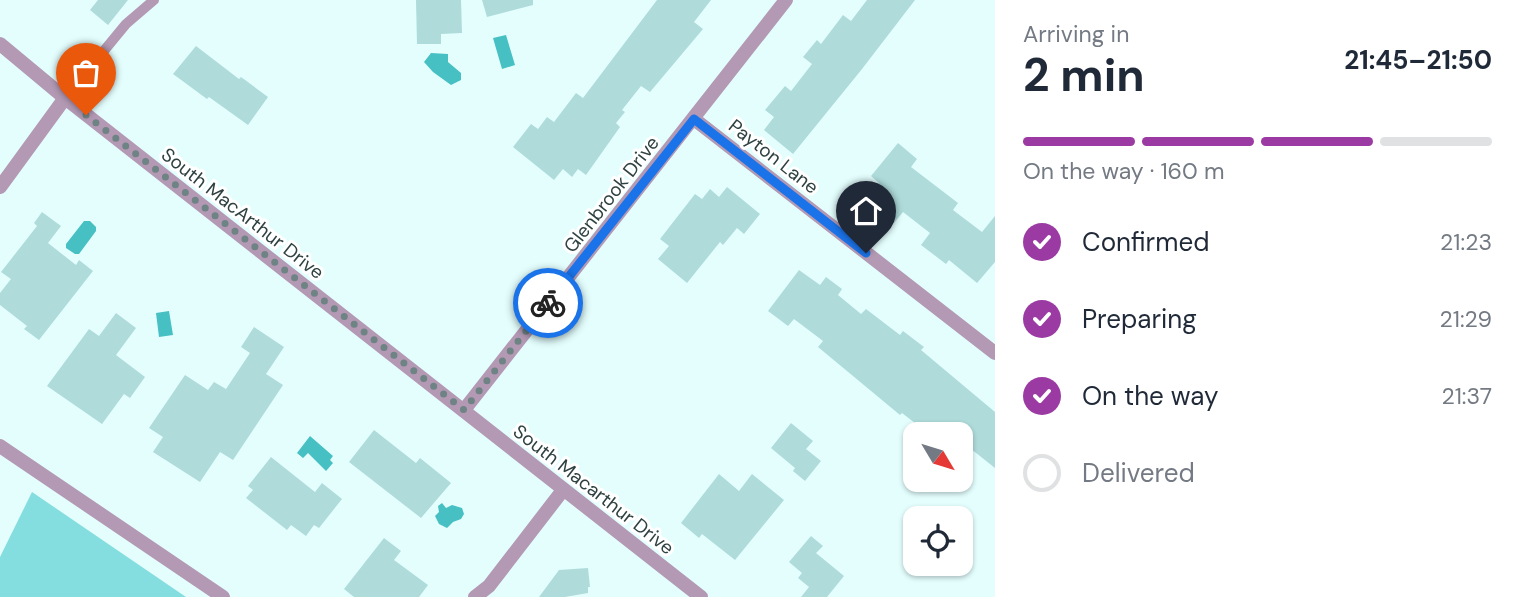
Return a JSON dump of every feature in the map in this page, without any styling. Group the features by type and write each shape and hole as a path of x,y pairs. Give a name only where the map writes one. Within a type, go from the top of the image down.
{"street":[{"name":"Glenbrook Drive","path":"464,410 786,0"},
{"name":"South MacArthur Drive","path":"0,44 65,98 464,410"},
{"path":"0,187 65,98"},
{"name":"Payton Lane","path":"694,119 995,353"},
{"name":"South Macarthur Drive","path":"464,410 701,597"},
{"path":"0,446 223,597"},
{"path":"475,597 487,592 563,490"}],"lane":[{"path":"65,98 126,24 154,0"}],"shaded area":[{"path":"506,35 515,65 502,69 493,38"},
{"path":"431,53 448,54 448,62 461,73 461,80 451,85 433,72 424,62"},
{"path":"84,221 90,221 96,231 79,254 75,254 66,248 66,244"},
{"path":"169,311 173,335 159,337 156,313"},
{"path":"310,436 333,456 330,460 333,463 326,471 308,453 303,458 297,453"},
{"path":"32,492 186,597 0,597 0,557"},
{"path":"442,503 446,508 452,505 462,508 464,514 447,528 439,524 435,516"}],"building":[{"path":"98,0 128,0 108,25 90,10"},
{"path":"416,0 461,0 462,33 441,34 441,44 417,44"},
{"path":"482,0 533,0 533,5 487,17"},
{"path":"657,0 711,0 694,22 703,29 650,92 641,86 622,110 625,112 616,123 620,127 586,175 578,169 572,177 563,169 554,180 513,147 531,124 538,129 547,117 554,122 576,93 583,98"},
{"path":"867,0 915,0 793,154 764,130 774,117 765,110 785,86 791,91 812,64 803,57 817,40 821,44 843,15 851,21"},
{"path":"196,46 268,97 248,125 173,74"},
{"path":"898,143 917,159 911,167 958,203 953,210 982,232 995,216 995,262 977,283 949,260 946,264 921,245 930,233 903,212 894,223 878,210 885,201 872,191 879,183 871,176"},
{"path":"727,187 760,214 744,234 737,228 723,245 720,242 687,283 658,259 669,246 660,239 695,194 702,199 710,189 719,197"},
{"path":"42,212 61,226 48,243 76,265 79,260 93,271 39,340 24,329 27,326 0,305 0,293 11,279 1,272 37,226 34,223"},
{"path":"799,270 820,285 826,277 842,289 838,295 861,314 866,309 900,335 903,331 924,347 921,350 995,412 995,468 973,451 973,422 914,422 902,413 900,415 818,347 823,341 794,319 788,326 768,311"},
{"path":"116,313 136,328 116,355 145,377 130,398 124,394 102,424 47,386 89,329 99,336"},
{"path":"254,327 284,347 266,374 283,385 233,460 220,452 200,482 153,452 163,437 149,428 185,375 208,390 214,382 226,389 250,353 241,347"},
{"path":"791,423 813,441 806,449 821,461 805,481 793,471 795,468 771,448"},
{"path":"374,430 416,463 420,458 451,483 421,518 349,462"},
{"path":"271,457 315,492 322,483 342,499 319,528 314,525 306,536 291,525 287,530 246,498 253,490 248,486"},
{"path":"719,474 739,491 752,474 784,500 735,560 702,534 699,538 681,523"},
{"path":"811,536 823,546 816,553 844,576 827,597 801,597 809,587 798,578 802,573 789,562"},
{"path":"384,538 401,551 394,560 428,585 419,597 354,597 344,589"},
{"path":"588,568 588,593 565,597 539,597 559,570"}],"way so far":[{"path":"86,115 464,410 548,303"}],"route":[{"path":"548,303 694,119 866,253"}]}
